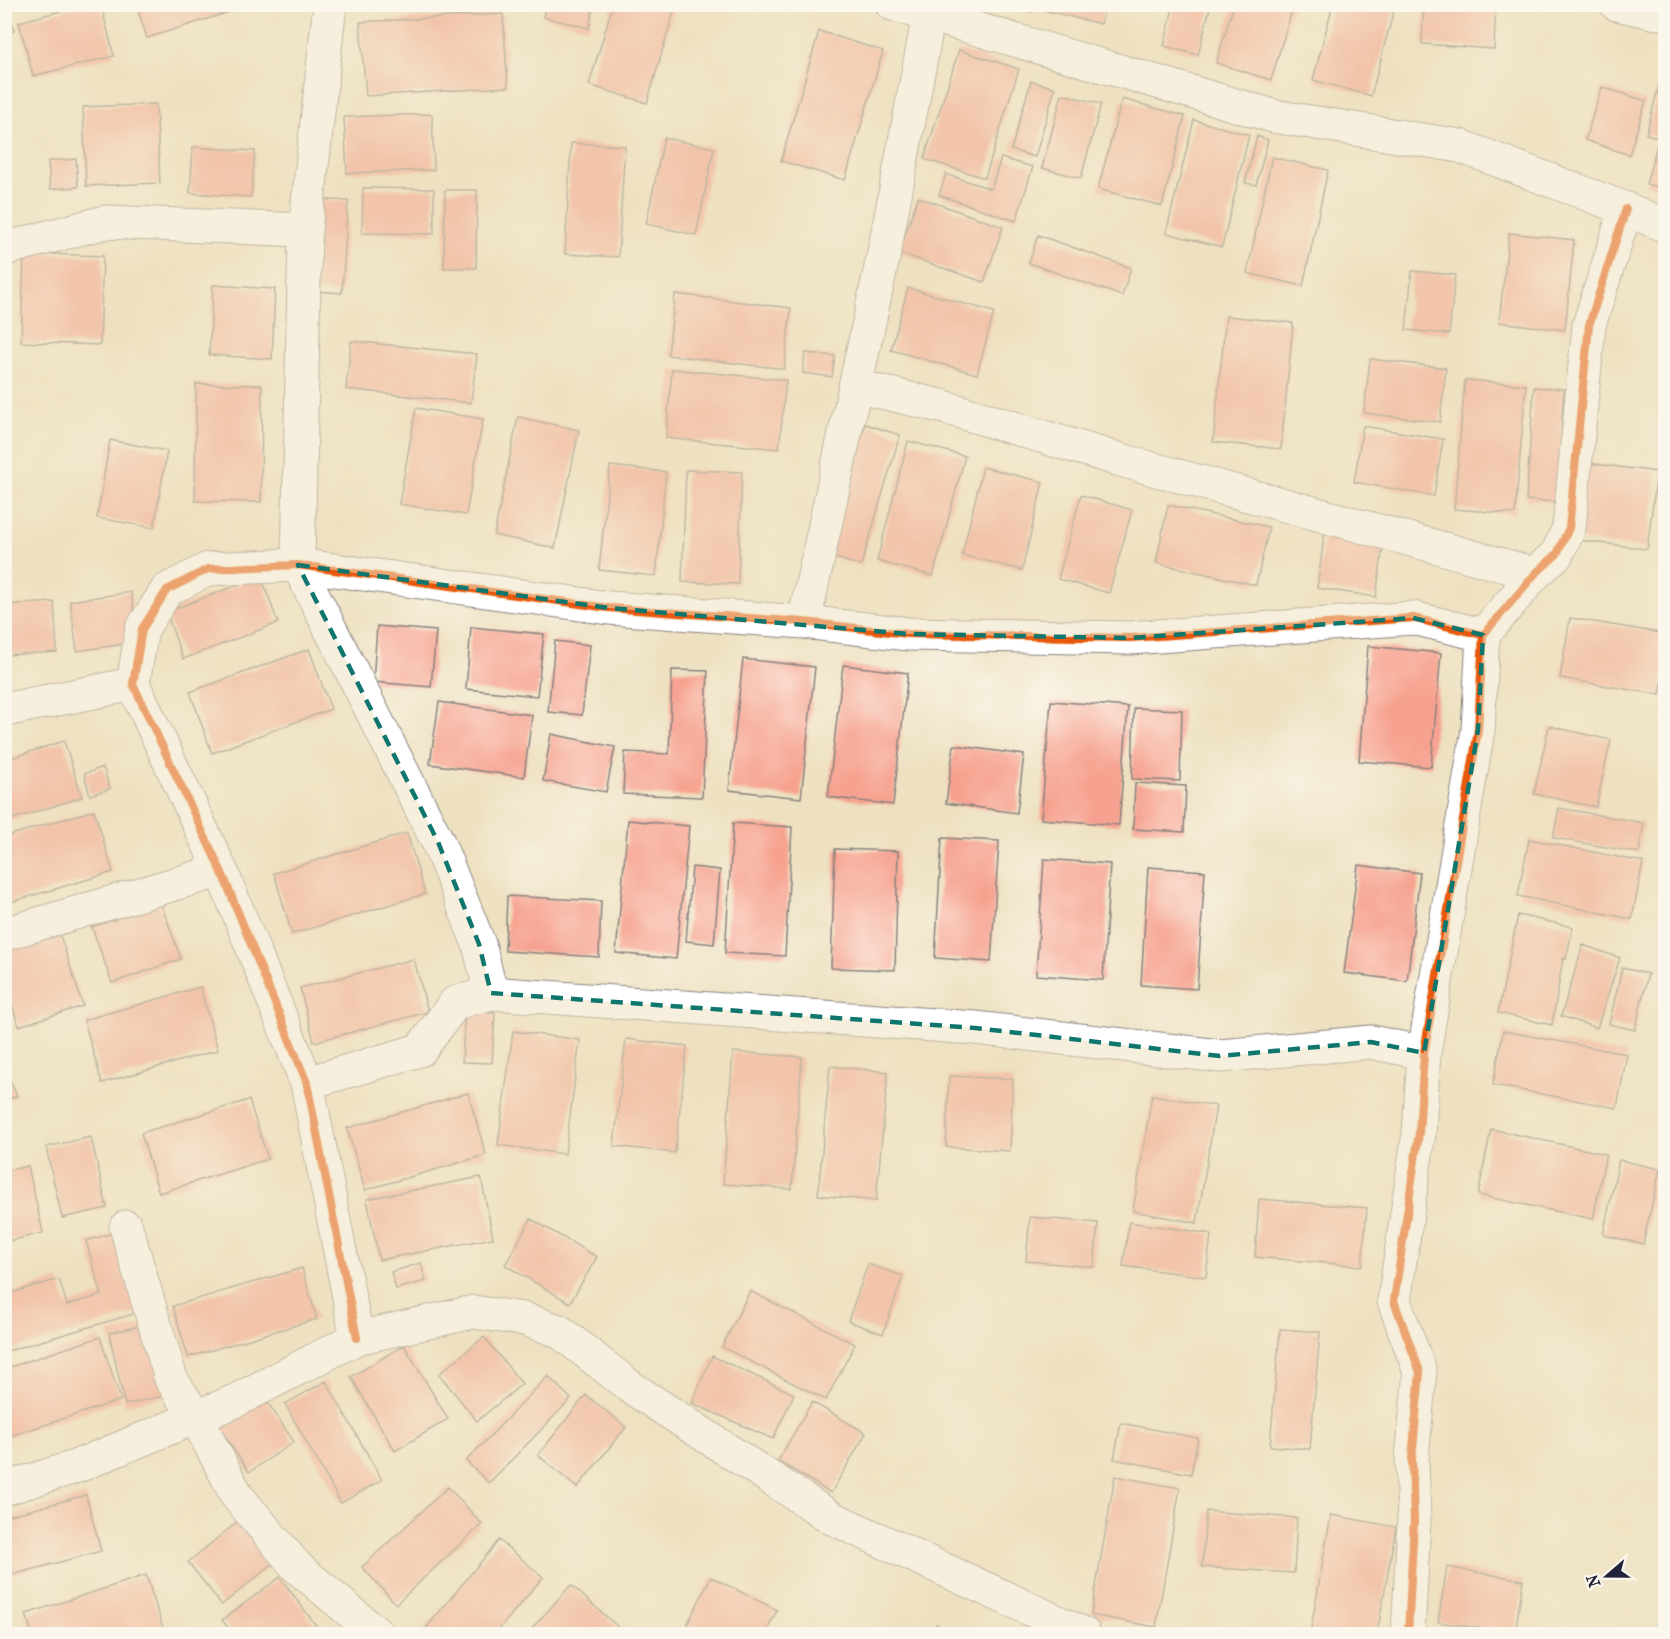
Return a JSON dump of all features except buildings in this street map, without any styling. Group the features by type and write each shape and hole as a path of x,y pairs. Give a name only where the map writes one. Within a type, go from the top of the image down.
{"street":[{"path":"330,4 305,230 298,565 438,842 479,944 491,993"},
{"path":"892,4 1273,116 1460,146 1665,226"},
{"path":"1616,4 1656,13"},
{"path":"804,622 883,258 929,15"},
{"path":"1408,1635 1414,1521 1412,1459 1420,1372 1394,1301 1419,1132 1424,1053 1478,730 1483,635 1535,574 1557,554 1569,528 1589,325 1626,209"},
{"path":"4,249 105,222 305,230"},
{"path":"855,386 941,406 1117,459 1535,574"},
{"path":"357,1338 307,1083 223,875 133,684 142,629 167,590 208,569 298,565 609,608 804,622 908,634 1130,638 1413,618 1483,635"},
{"path":"4,710 133,684"},
{"path":"4,934 212,873 223,875"},
{"path":"307,1083 420,1050 455,1003 491,993 975,1028 1220,1056 1371,1042 1424,1053"},
{"path":"126,1227 171,1379 196,1417 237,1496 297,1567 377,1635"},
{"path":"4,1489 75,1467 235,1401 357,1338 473,1312 524,1319 560,1330 632,1388 832,1518 1084,1635"}],"highlighted area":[{"path":"298,565 609,608 908,634 1130,638 1413,618 1483,635 1478,730 1424,1053 1371,1042 1220,1056 975,1028 491,993 479,944 438,842"}],"waterway":[{"path":"1662,1634 1666,1602"}],"cycle path":[{"path":"1408,1634 1414,1521 1412,1459 1420,1372 1394,1301 1419,1133 1424,1053 1478,730 1483,635 1535,574 1557,554 1569,528 1589,325 1626,209"},
{"path":"357,1338 307,1083 223,875 133,684 142,629 167,590 208,569 298,565 609,608 804,622 908,634 1130,638 1413,618 1483,635"}]}
